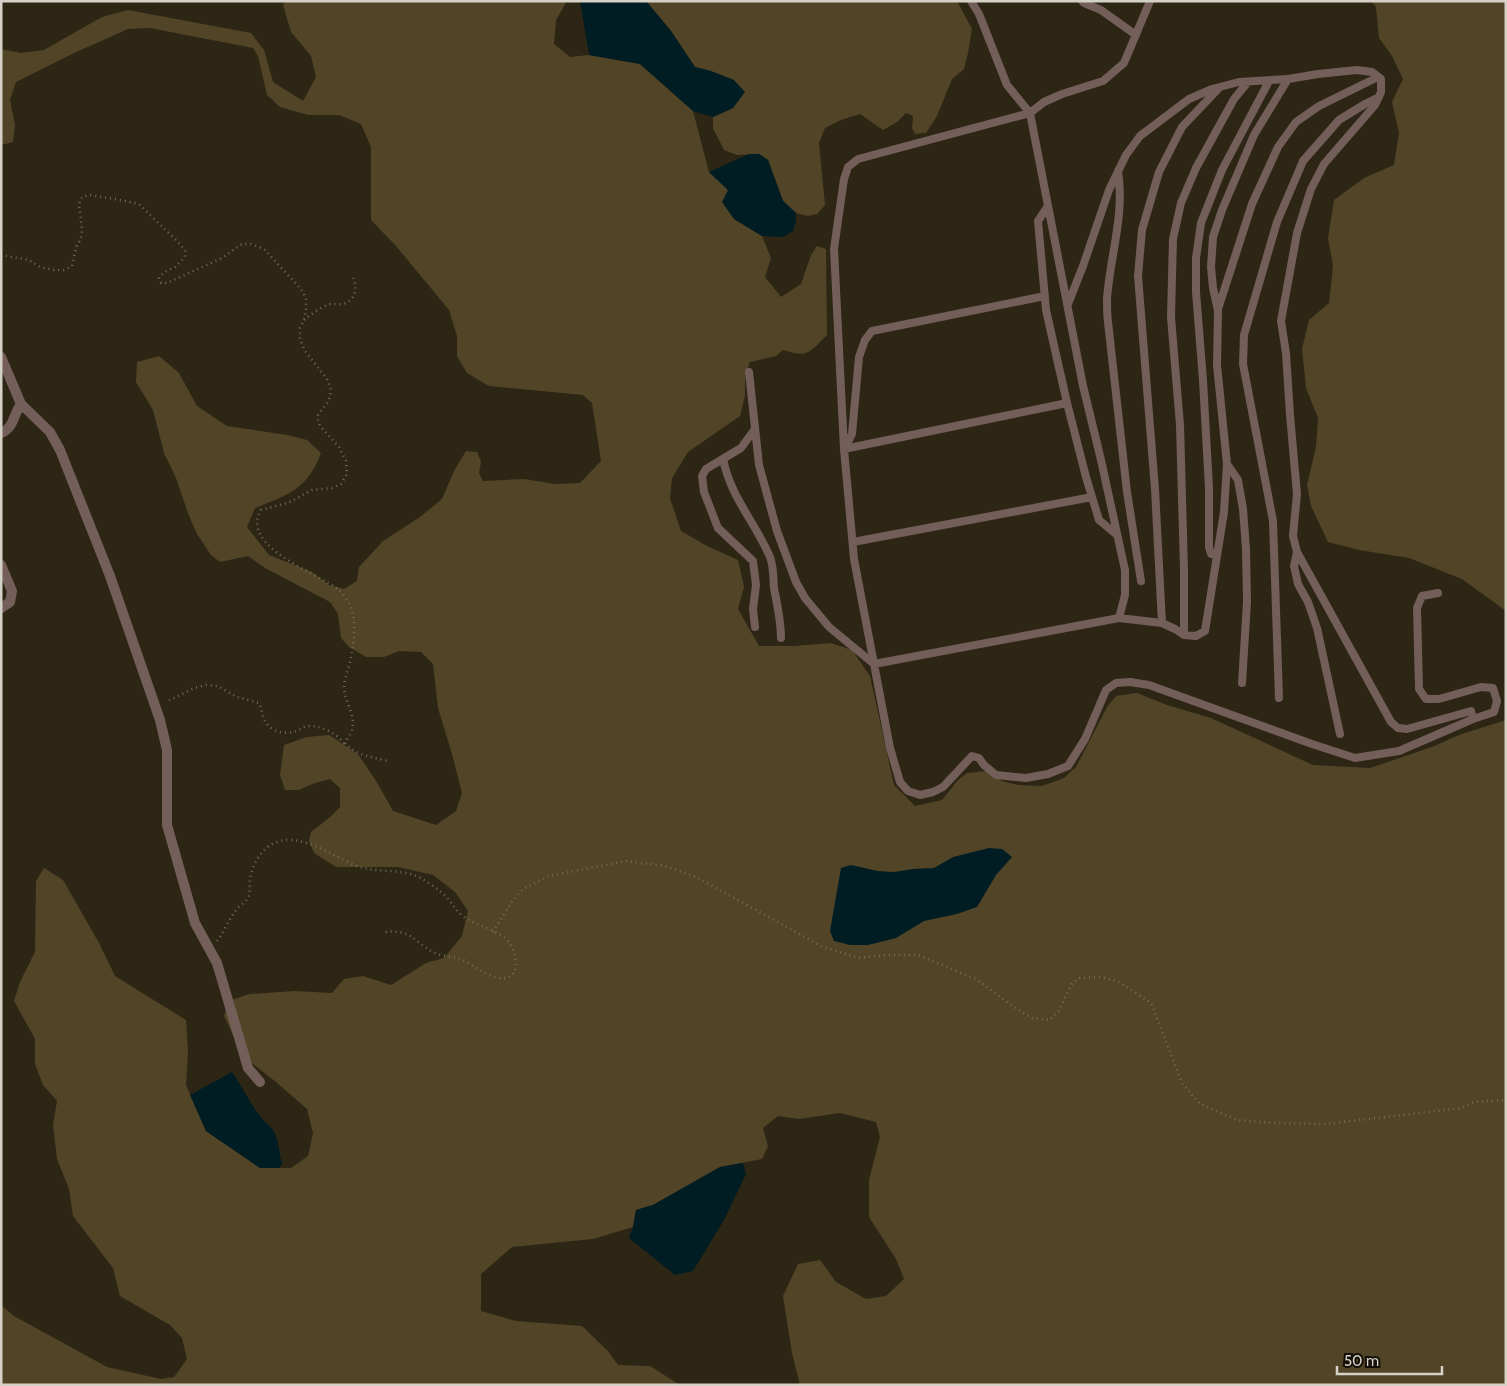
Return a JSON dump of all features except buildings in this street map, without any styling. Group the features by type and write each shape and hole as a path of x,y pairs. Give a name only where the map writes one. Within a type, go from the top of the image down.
{"street":[{"path":"1,356 21,404 50,432 60,450 110,576 155,706 167,750 167,825 195,923 217,963 248,1068 260,1082"},
{"path":"1,433 12,425 14,413 21,404"},
{"path":"1,565 12,591 10,602 1,608"}],"lane":[{"path":"971,1 979,14 1007,85 1030,113 1083,386 1125,570 1125,595 1119,618"},
{"path":"1082,1 1084,4 1101,10 1136,35"},
{"path":"1101,10 1102,1"},
{"path":"1150,1 1124,63 1103,81 1062,94 1044,102 1030,113 858,159 848,167 844,179 834,249 844,449 854,559 890,748 900,782 908,792 920,795 933,792 943,787 972,756 979,758 996,775 1026,778 1048,774 1068,766 1085,739 1106,690 1116,683 1130,682 1149,685 1354,758 1399,751 1494,712 1497,701 1493,688 1481,687 1439,699 1426,699 1418,689 1417,608 1422,596 1438,593"},
{"path":"1068,304 1109,190 1126,155 1140,136 1189,99 1239,82 1269,81 1357,70 1372,72 1380,79 1381,92 1375,105 1324,164 1311,189 1297,233 1282,322 1298,494 1294,536 1297,552 1391,722 1398,728 1407,729 1471,711 1473,719"},
{"path":"1218,311 1252,204 1278,147 1296,122 1303,116 1378,77"},
{"path":"874,664 1119,618 1162,623 1184,635 1196,636 1205,631 1224,512 1227,464 1218,365 1218,311 1212,288 1213,237 1222,210 1254,135 1288,79"},
{"path":"1217,555 1211,554 1209,547 1209,488 1196,292 1196,258 1201,223 1222,170 1269,81"},
{"path":"1184,635 1180,426 1171,317 1173,239 1181,203 1196,168 1234,99 1248,82"},
{"path":"1162,623 1155,489 1138,276 1142,230 1159,172 1182,127 1219,88"},
{"path":"1279,698 1273,521 1243,364 1244,335 1276,222 1303,161 1340,120 1379,97"},
{"path":"1118,171 1121,189 1118,225 1107,299 1108,322 1127,492 1141,581"},
{"path":"1048,206 1038,220 1046,310 1067,403 1099,520 1117,534"},
{"path":"844,449 852,434 859,357 865,340 872,331 1045,296"},
{"path":"749,372 759,466 777,531 796,582 805,598 829,627 874,664"},
{"path":"844,449 1067,403"},
{"path":"755,429 741,448 706,469 702,476 704,492 718,528 753,561 756,585 753,609 755,627"},
{"path":"723,459 726,476 738,502 774,568 774,586 781,638"},
{"path":"1227,464 1238,480 1244,509 1247,602 1242,683"},
{"path":"853,542 1092,497"},
{"path":"1297,552 1294,566 1298,584 1308,602 1317,628 1340,734"}],"path":[{"path":"1,255 29,260 40,267 54,270 64,270 72,266 76,247 81,239 82,229 79,204 82,197 89,196 139,204 181,245 185,250 185,257 175,267 163,273 159,278 161,283 167,283 222,258 242,244 251,244 264,249 301,289 306,298 306,309 300,328 300,339 305,351 327,379 331,390 329,400 318,415 318,420 320,426 339,447 346,461 347,474 341,484 332,488 312,490 288,503 261,510 256,518 256,525 260,536 280,556 341,591 350,606 354,624 354,641 344,689 352,722 352,730 344,743"},
{"path":"304,320 312,313 328,305 344,304 351,300 356,285 353,278"},
{"path":"155,706 194,688 206,685 218,686 237,697 259,703 265,721 274,730 286,733 296,731 304,726 317,727 340,737 352,751 388,760"},
{"path":"204,941 216,942 237,908 247,900 250,893 250,879 255,861 268,847 287,840 303,841 368,870 412,874 441,892 462,916 507,940 514,950 516,960 515,972 509,977 498,978 462,960 435,953 410,934 396,931 385,932"},
{"path":"492,932 523,888 549,876 626,861 664,866 696,877 821,946 858,958 887,955 918,955 976,979 1014,1008 1032,1018 1049,1020 1058,1012 1072,984 1080,978 1101,977 1119,982 1151,1003 1182,1083 1200,1104 1237,1120 1326,1124 1462,1108 1474,1102 1506,1100"}],"shaded area":[{"path":"285,1 567,1 556,20 554,44 570,57 589,55 640,64 693,111 709,172 728,190 734,219 762,236 771,258 765,277 781,297 801,284 811,255 817,246 826,249 827,335 812,350 803,354 783,350 776,356 750,362 745,376 745,396 740,416 688,452 672,478 670,498 681,531 709,547 738,560 744,587 738,609 759,646 831,643 852,650 870,676 894,785 915,806 942,800 958,780 967,773 986,771 1002,781 1018,785 1042,786 1064,778 1076,767 1107,707 1116,696 1137,693 1167,705 1211,718 1313,765 1370,768 1506,720 1506,1385 800,1385 792,1353 783,1296 798,1264 820,1260 836,1282 866,1299 886,1296 904,1279 896,1259 869,1217 869,1180 880,1137 876,1122 840,1113 799,1119 778,1116 763,1128 768,1146 762,1159 720,1167 653,1205 636,1210 633,1227 593,1239 512,1247 481,1274 481,1311 516,1321 582,1326 608,1351 618,1365 650,1366 680,1385 1,1385 1,1305 14,1316 107,1367 161,1379 174,1377 187,1359 182,1338 170,1325 120,1296 113,1268 73,1216 69,1189 57,1159 53,1125 57,1101 43,1085 35,1064 35,1039 14,1001 20,982 35,952 36,881 44,868 63,880 99,943 115,976 186,1020 188,1051 186,1085 206,1131 260,1168 291,1168 308,1156 313,1133 307,1109 243,1056 224,1016 229,1001 249,994 295,991 332,993 344,979 363,976 391,985 426,963 444,958 462,936 468,911 455,892 433,875 398,867 336,867 314,853 309,841 311,832 340,807 340,788 330,779 299,790 285,790 280,775 284,745 307,737 329,735 358,754 393,811 436,825 456,811 462,793 438,708 433,664 421,652 399,651 384,657 366,657 349,647 341,638 338,614 330,602 265,568 248,556 220,562 211,555 197,534 189,516 176,478 164,453 153,410 136,382 137,362 159,356 179,373 197,406 227,426 307,440 321,453 310,475 303,483 278,499 255,508 247,527 269,555 312,572 329,585 344,589 357,581 359,567 383,541 420,517 442,499 454,471 466,451 477,452 481,462 479,473 483,481 524,479 555,484 580,483 601,461 592,403 583,395 489,386 467,373 457,356 457,336 449,310 396,246 371,220 371,147 361,124 339,115 308,115 280,107 267,95 258,56 253,48 150,28 128,29 16,82 10,100 15,125 13,142 1,145 1,49 21,53 44,50 102,17 128,10 251,33 264,50 273,82 303,101 316,77 311,56 291,32 283,5"},
{"path":"646,1 957,1 972,29 964,69 952,79 937,116 926,133 915,134 912,128 913,116 906,113 897,122 883,130 860,114 825,128 819,143 825,205 817,214 808,216 796,213 783,201 768,160 759,154 737,155 724,150 713,128 713,117 733,108 711,71 695,67 671,31"},
{"path":"1371,1 1506,1 1506,611 1462,579 1409,558 1359,550 1328,542 1311,506 1307,485 1316,447 1318,418 1306,388 1302,349 1309,320 1329,303 1333,266 1328,238 1334,200 1364,178 1394,165 1399,133 1392,102 1403,79 1392,56 1379,38 1376,7"}],"water":[{"path":"580,1 646,1 671,31 695,67 734,80 745,92 733,108 713,117 693,111 640,64 589,55"},
{"path":"749,154 759,154 768,160 783,201 796,213 793,231 783,237 762,236 734,219 722,202 728,190 709,172"},
{"path":"989,848 1002,849 1012,857 996,875 977,907 957,914 924,921 896,938 868,945 850,945 834,941 830,931 841,868 851,865 878,871 894,872 934,868 953,857"},
{"path":"232,1072 257,1112 275,1134 282,1164 279,1168 260,1168 206,1131 190,1095"},
{"path":"743,1163 746,1174 724,1220 693,1271 675,1275 629,1238 636,1210 653,1205 720,1167"}]}
